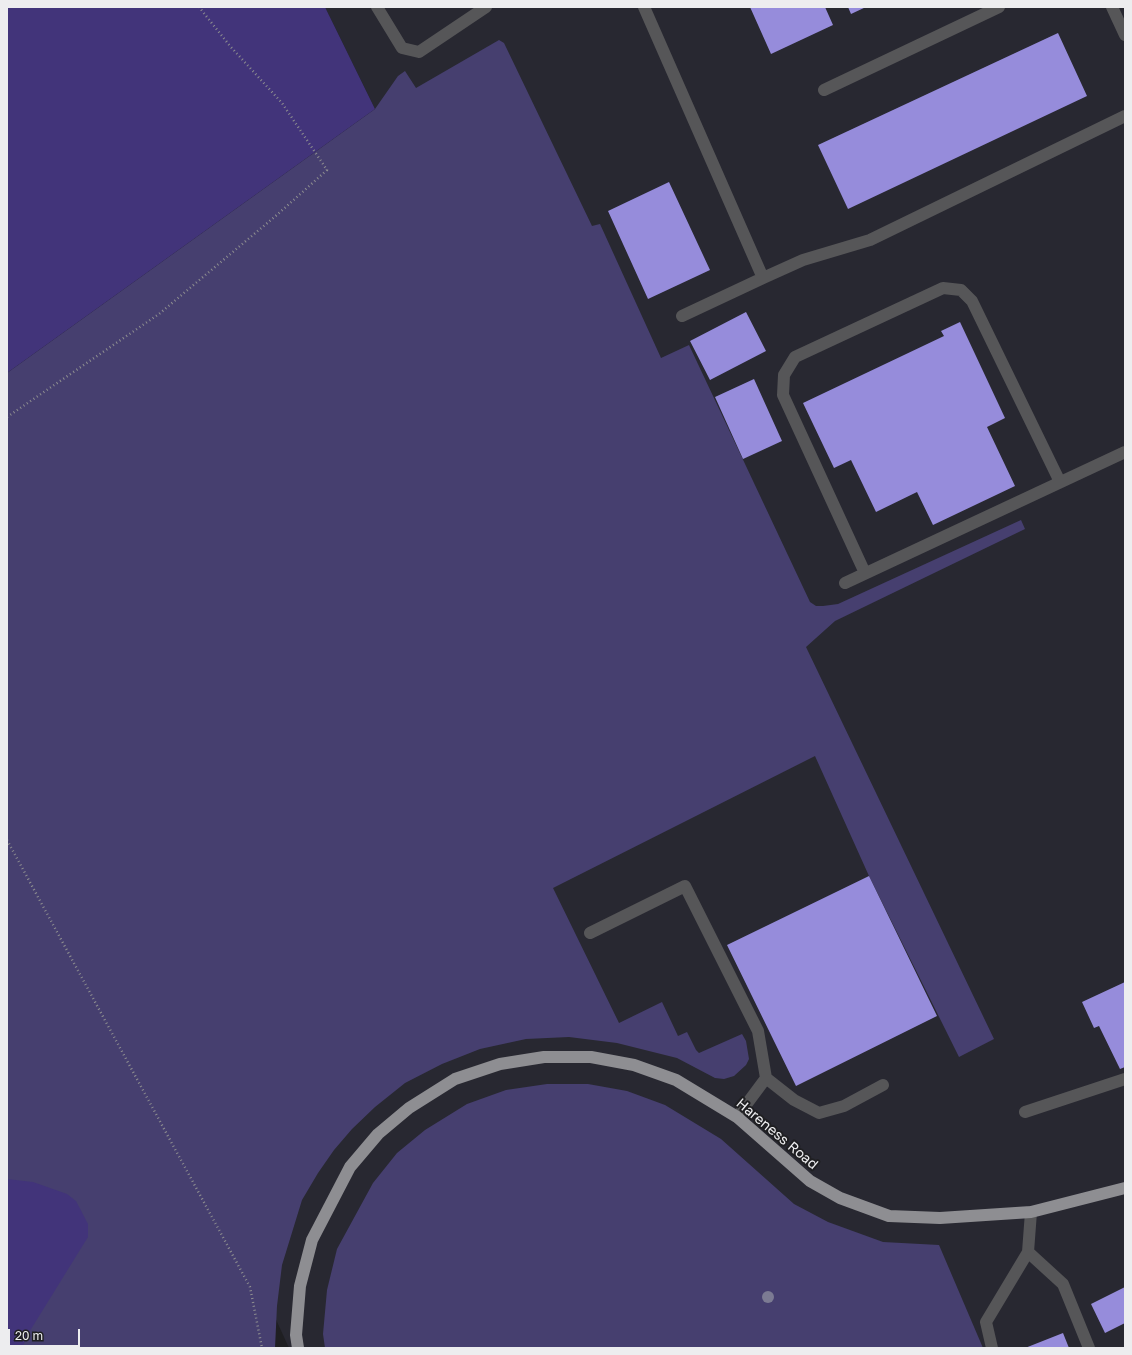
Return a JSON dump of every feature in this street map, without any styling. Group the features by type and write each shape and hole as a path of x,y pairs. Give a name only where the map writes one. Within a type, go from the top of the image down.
{"main road":[{"name":"Hareness Road","path":"298,1348 296,1335 300,1286 312,1240 350,1168 378,1134 409,1108 455,1079 500,1064 544,1057 590,1057 634,1065 676,1080 737,1117 810,1181 840,1198 889,1216 940,1218 1031,1212 1125,1188"}],"street":[{"path":"377,7 402,48 419,52 486,7"},
{"path":"644,7 763,278"},
{"path":"824,90 999,7"},
{"path":"1112,7 1125,35"},
{"path":"682,316 803,260 870,240 1125,116"},
{"path":"865,573 783,395 784,375 795,357 943,288 961,290 972,301 1060,482"},
{"path":"845,583 1125,452"},
{"path":"590,933 686,886 758,1031 766,1078 794,1100 819,1113 844,1106 883,1086"},
{"path":"737,1117 766,1078"},
{"path":"1025,1112 1125,1079"},
{"path":"992,1348 986,1322 1028,1252 1031,1212"},
{"path":"1028,1252 1062,1284 1089,1348"}],"path":[{"path":"7,417 159,314 278,214 327,170 282,103 230,46 199,7"},
{"path":"7,840 250,1286 262,1348"}],"shaded area":[{"path":"7,7 325,7 375,109 7,373"},
{"path":"325,7 1125,7 1125,1348 289,1348 262,1289 7,373 375,109"},
{"path":"499,40 504,43 592,226 600,224 661,358 689,345 810,602 816,606 838,604 1021,520 1025,529 835,621 806,647 994,1039 959,1057 869,876 815,756 553,888 619,1023 662,1002 678,1036 687,1032 699,1053 742,1034 746,1041 749,1059 746,1065 734,1076 724,1079 715,1078 677,1058 617,1043 569,1037 526,1039 480,1049 442,1064 405,1083 375,1107 352,1129 334,1150 318,1173 302,1200 282,1265 277,1306 275,1348 7,1348 7,373 375,109 398,76 405,71 416,88"},
{"path":"547,1084 588,1084 627,1091 665,1105 721,1139 794,1204 828,1222 883,1242 939,1245 983,1348 325,1348 323,1334 327,1290 337,1249 373,1183 397,1153 425,1130 467,1104 506,1090"},
{"path":"7,1179 33,1182 67,1194 76,1201 88,1224 88,1237 28,1334 22,1348 7,1348"}],"building":[{"path":"750,7 825,7 833,25 771,54"},
{"path":"848,7 866,7 851,14"},
{"path":"1058,33 1087,96 848,209 818,145"},
{"path":"669,182 710,270 648,299 608,211"},
{"path":"746,312 766,351 710,380 690,341"},
{"path":"960,322 1005,418 987,427 1015,486 933,525 917,492 876,512 851,460 834,468 803,403 944,336 941,331"},
{"path":"754,379 782,441 743,459 715,397"},
{"path":"869,876 937,1016 796,1086 727,945"},
{"path":"1125,982 1125,1067 1120,1069 1099,1026 1094,1028 1082,1002"},
{"path":"1125,1287 1125,1323 1105,1333 1091,1304"},
{"path":"1063,1333 1069,1348 1025,1348"}]}
